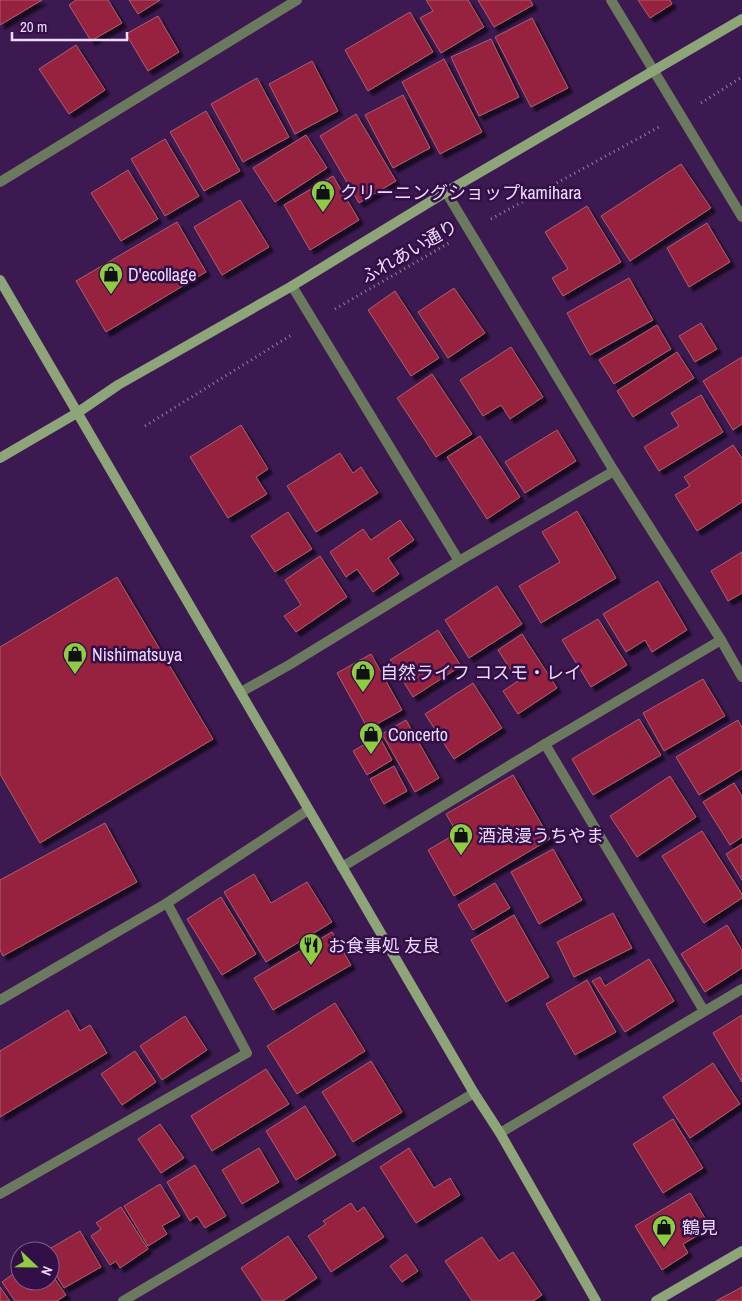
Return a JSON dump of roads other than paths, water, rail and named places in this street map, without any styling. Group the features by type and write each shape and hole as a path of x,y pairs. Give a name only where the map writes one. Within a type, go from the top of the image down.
{"street":[{"path":"0,182 297,0"},
{"path":"611,0 742,217"},
{"path":"0,458 118,385 292,286 446,192 742,20"},
{"path":"446,192 614,471 721,640 742,678"},
{"path":"0,280 308,810 474,1093 500,1133 596,1301"},
{"path":"292,286 459,561"},
{"path":"241,692 289,665 459,561 614,471"},
{"path":"342,867 721,640"},
{"path":"545,744 704,1012"},
{"path":"0,1000 167,904 308,810"},
{"path":"0,1194 247,1053 167,904"},
{"path":"500,1133 742,988"},
{"path":"122,1301 474,1093"},
{"path":"656,1301 742,1251"}],"place":[{"name":"クリーニングショップkamihara","path":"323,213"},
{"name":"D'ecollage","path":"111,295"},
{"name":"Nishimatsuya","path":"75,675"},
{"name":"自然ライフ コスモ・レイ","path":"363,693"},
{"name":"Concerto","path":"371,755"},
{"name":"酒浪漫うちやま","path":"461,856"},
{"name":"お食事処 友良","path":"311,966"},
{"name":"鶴見","path":"664,1248"}]}
